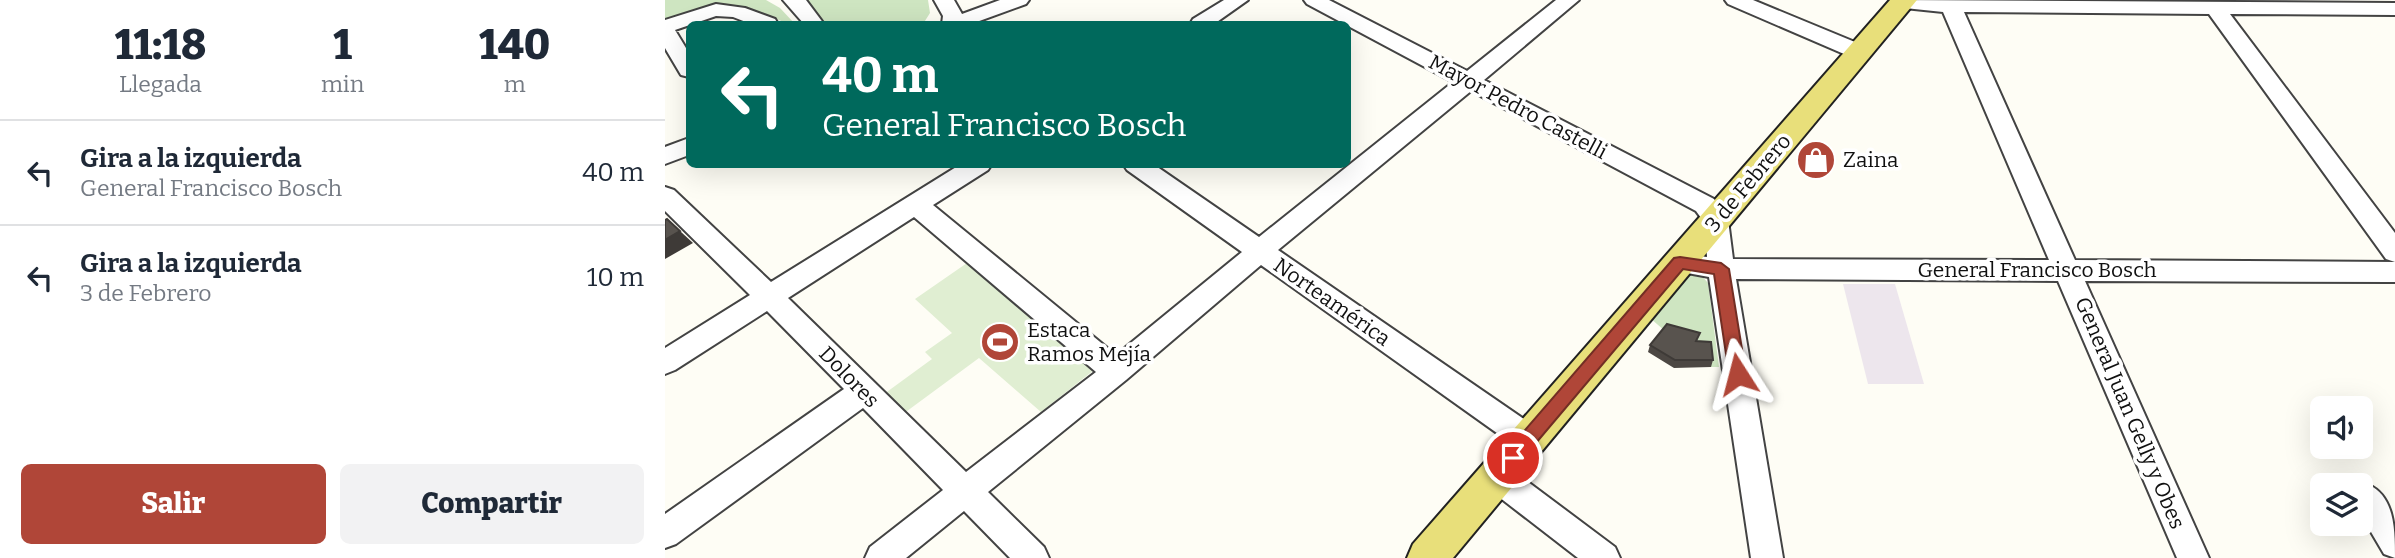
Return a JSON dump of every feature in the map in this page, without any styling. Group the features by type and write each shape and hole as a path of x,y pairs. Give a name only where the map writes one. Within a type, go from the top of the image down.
{"main road":[{"name":"3 de Febrero","path":"1427,558 1903,1"}],"street":[{"path":"793,0 812,21"},
{"path":"944,0 953,16 952,21"},
{"path":"960,21 1019,0"},
{"path":"1205,21 1238,0"},
{"name":"Mayor Pedro Castelli","path":"1314,0 1705,205 1716,220"},
{"path":"881,558 1116,372 1260,251 1569,0"},
{"path":"1735,0 1859,52"},
{"path":"1903,1 2395,9"},
{"name":"General Juan Gelly y Obes","path":"1949,3 2193,558"},
{"path":"2211,4 2395,253"},
{"path":"686,65 665,29 717,9 738,10 762,21"},
{"path":"665,156 686,147"},
{"path":"665,362 974,168"},
{"name":"Norteamérica","path":"1141,168 1529,439"},
{"name":"Dolores","path":"665,196 770,296 863,392 1033,558"},
{"path":"916,205 1116,372"},
{"path":"1716,220 1721,269 1767,558"},
{"name":"General Francisco Bosch","path":"1680,263 1721,269 2395,272"},
{"path":"665,533 863,392"},
{"path":"1497,477 1604,558"},
{"path":"2373,507 2395,543"}],"shaded area":[{"path":"1843,284 1895,284 1924,384 1868,384"}],"green space":[{"path":"665,0 766,0 780,8 792,21 781,21 754,10 728,6 701,9 665,20"},
{"path":"805,0 928,0 930,13 925,21 820,21"},
{"name":"Estaca Ramos Mejía","path":"967,263 1094,370 1041,412 979,358 903,414 884,394 932,359 925,352 952,333 915,299"},
{"path":"1688,274 1701,275 1708,283 1719,367 1711,367 1709,349 1694,348 1700,335 1692,331 1665,331 1650,318"}],"building":[{"path":"665,220 680,231 665,240"},
{"path":"1667,324 1700,333 1696,341 1711,342 1713,360 1675,360 1650,345"}],"place":[{"name":"Zaina","path":"1816,160"},
{"name":"Estaca Ramos Mejía","path":"1000,342"}],"route":[{"path":"1513,458 1680,263 1721,269 1738,374"}]}
